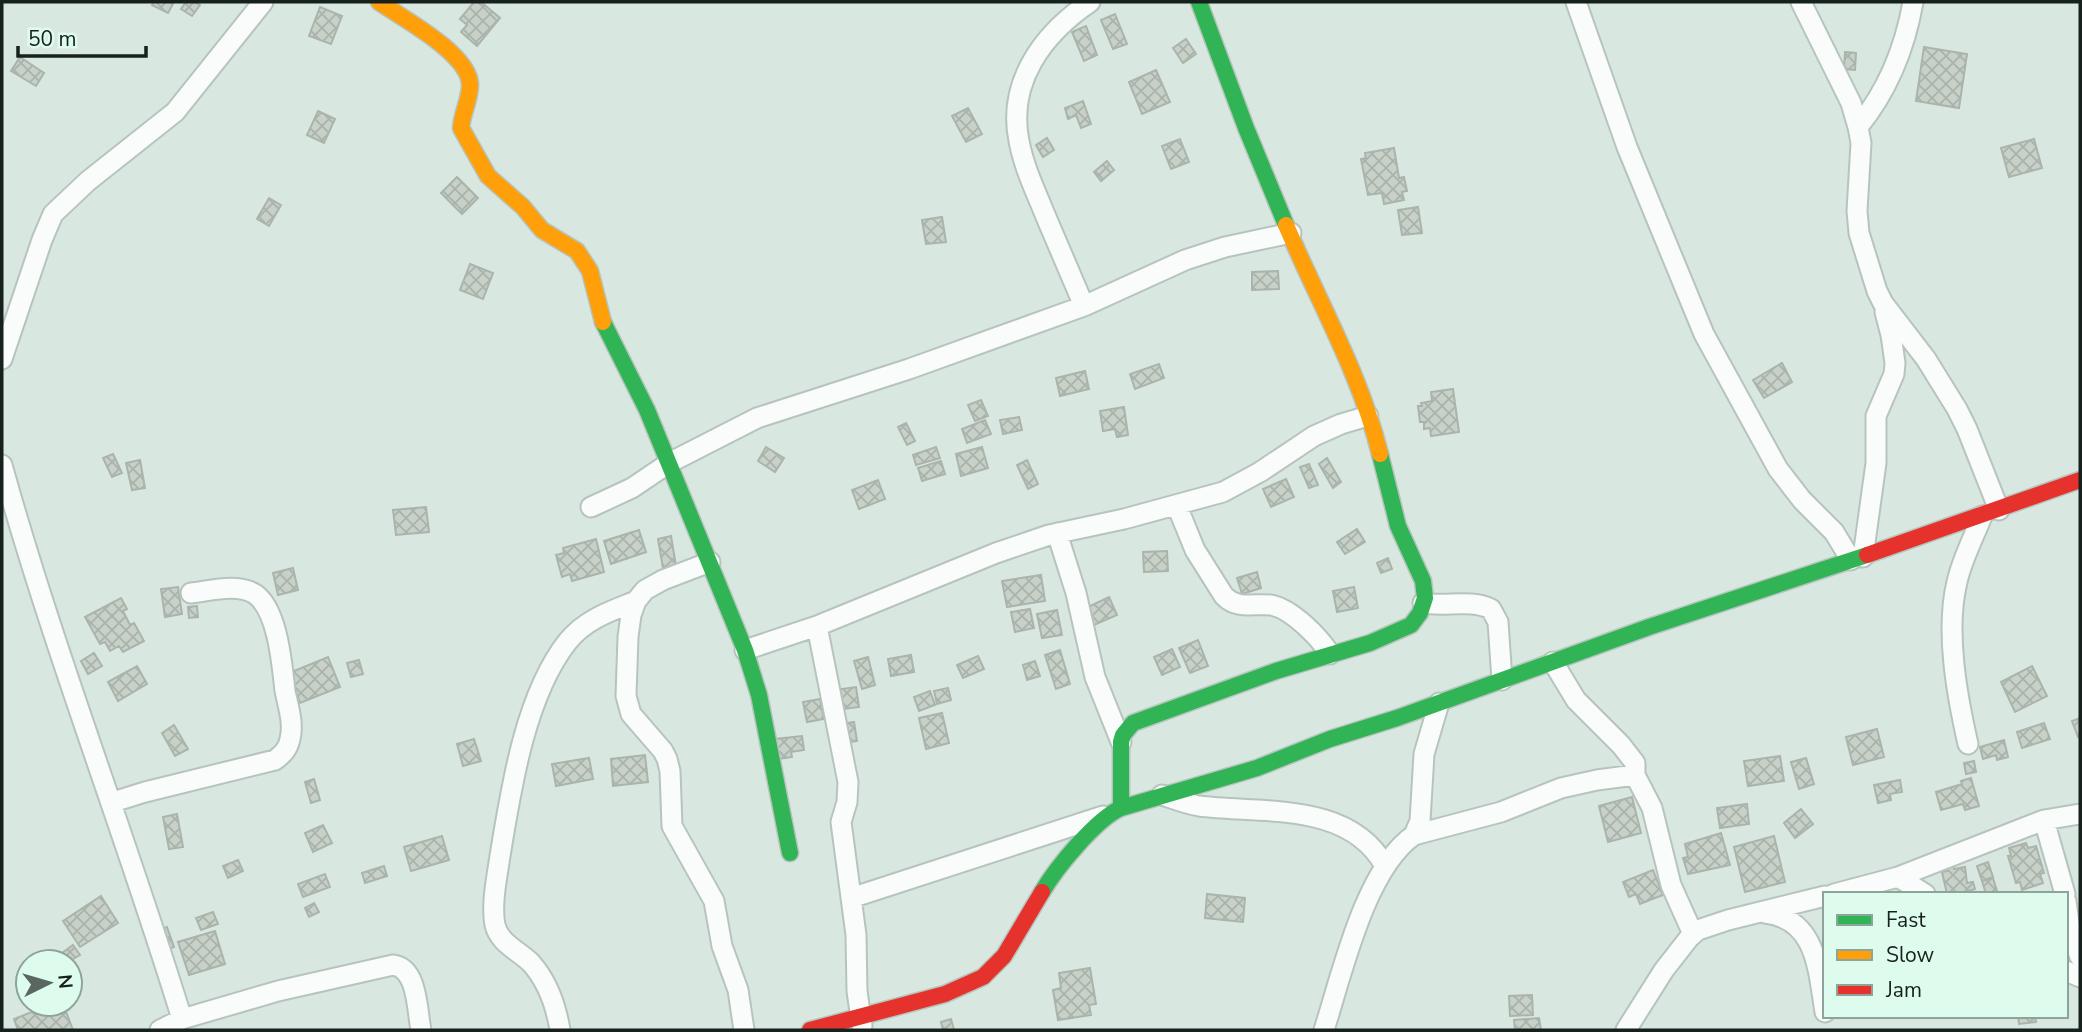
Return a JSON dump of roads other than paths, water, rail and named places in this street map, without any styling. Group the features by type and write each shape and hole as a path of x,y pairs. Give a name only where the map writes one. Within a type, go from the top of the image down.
{"street":[{"path":"2,359 53,214 88,181 174,112 263,2"},
{"path":"379,2 448,50 468,74 469,94 461,126 488,176 523,207 542,230 577,251 590,271 604,326 635,384 745,650 759,695 790,853"},
{"path":"1084,306 1026,167 1018,139 1016,116 1018,93 1036,52 1066,18 1090,2"},
{"path":"810,1030 861,1023 945,994 984,977 1004,956 1051,877 1074,850 1116,811 1121,742 1127,729 1143,719 1181,704 1370,643 1410,625 1420,613 1423,581 1398,526 1368,416 1340,344 1300,258 1246,128 1199,2"},
{"path":"1576,2 1627,147 1704,334 1778,469 1802,500 1857,559"},
{"path":"1801,2 1851,103 1858,127 1861,142 1857,211 1859,233 1883,303 1895,363 1894,373 1876,416 1876,463 1857,559"},
{"path":"1858,127 1874,108 1891,79 1913,2"},
{"path":"591,506 632,488 668,463 767,414 909,369 1084,306 1185,260 1225,247 1291,233"},
{"path":"1883,303 1926,359 1967,429 1990,513 1957,579 1952,602 1952,632 1960,709 1968,744"},
{"path":"745,650 817,626 988,557 1058,533 1177,506 1223,492 1260,472 1314,436 1368,416"},
{"path":"2,465 20,530 85,729 113,802 182,1019"},
{"path":"851,898 1161,795 1258,768 1330,739 1649,627 1857,559 2080,480"},
{"path":"1177,506 1195,550 1230,602 1277,607 1315,633 1330,654"},
{"path":"1058,533 1073,582 1095,677 1121,742"},
{"path":"710,562 663,580 645,590 636,601 628,637 628,705 631,714 667,759 672,826 713,901 722,946 738,990 744,1030"},
{"path":"113,802 275,760 285,752 289,744 290,719 283,664 273,625 263,602 254,594 240,589 191,593"},
{"path":"560,1030 546,985 530,962 503,940 495,924 497,882 504,833 525,733 541,688 568,642 584,625 636,601"},
{"path":"1423,603 1476,604 1491,609 1498,622 1502,680"},
{"path":"817,626 848,782 841,822 856,934 861,1023"},
{"path":"1553,662 1576,700 1630,755 1635,775 1652,808 1671,885 1693,934"},
{"path":"1414,835 1420,821 1424,754 1438,703"},
{"path":"1324,1030 1367,902 1385,866 1404,842 1414,835 1501,813 1561,788 1635,775"},
{"path":"1161,795 1197,806 1307,816 1334,822 1347,827 1367,841 1385,866"},
{"path":"1842,892 1898,877 2044,820 2080,814"},
{"path":"2044,820 2064,892"},
{"path":"1898,877 1922,892"},
{"path":"1626,1030 1664,970 1693,934 1710,925 1823,897"},
{"path":"1761,913 1789,919 1804,934 1817,963 1823,1001"},
{"path":"2068,915 2080,957"},
{"path":"160,1030 182,1019 278,991 396,965 411,980 421,1030"}]}
